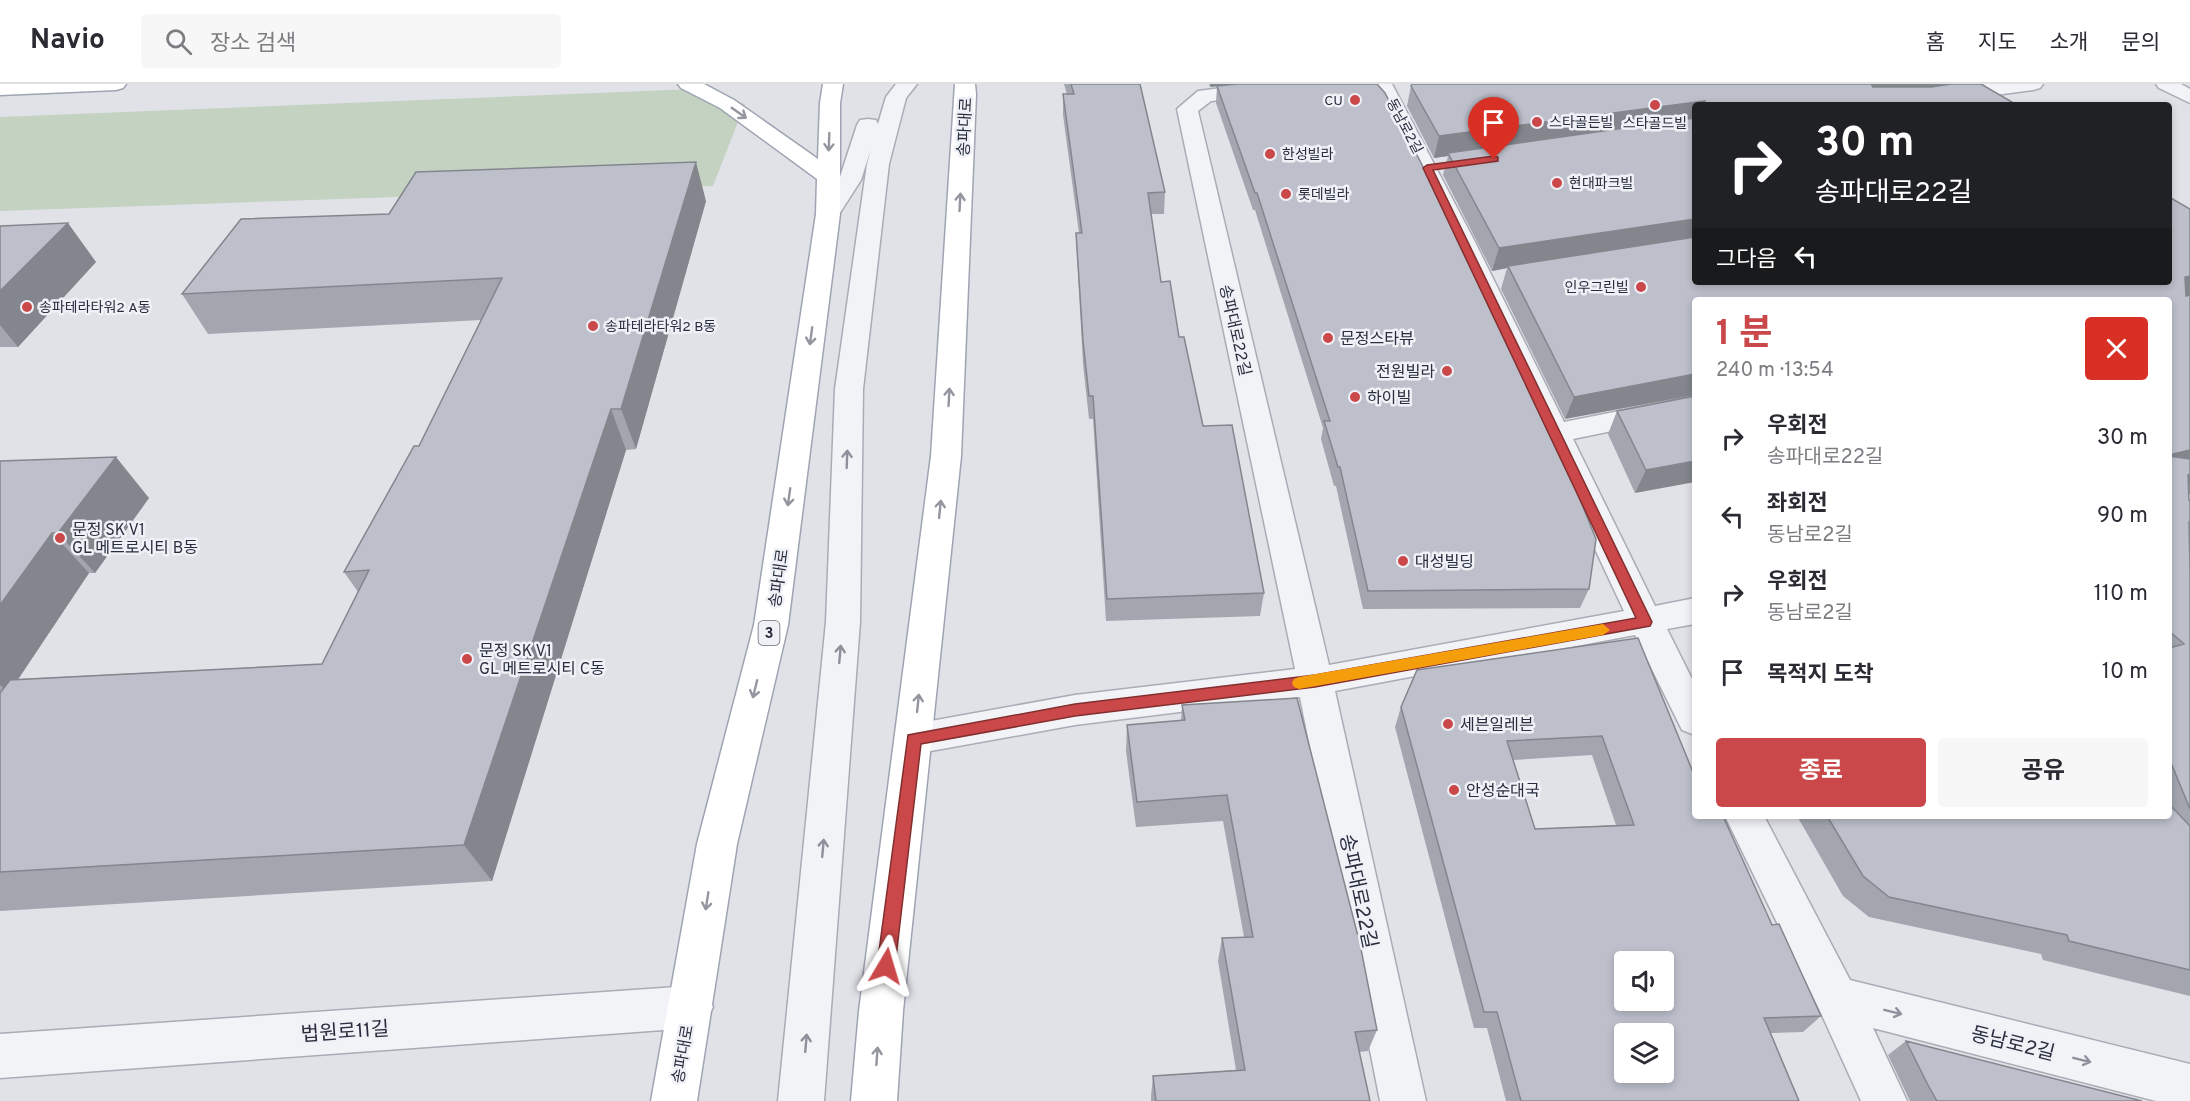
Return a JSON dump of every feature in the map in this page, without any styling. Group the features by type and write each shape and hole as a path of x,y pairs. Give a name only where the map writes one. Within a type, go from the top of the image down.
{"main road":[{"path":"0,89 116,84"},
{"path":"688,84 727,104 828,176"},
{"name":"송파대로","path":"674,1101 717,844 771,625 828,214 830,103 833,84"},
{"name":"송파대로","path":"874,1101 881,1011 945,456 965,84"}],"street":[{"path":"828,214 850,180 883,84"},
{"path":"801,1101 843,622 849,389 878,164 896,97 907,84"},
{"name":"송파대로22길","path":"1314,84 1205,95 1187,109 1315,681 1403,1101"},
{"name":"동남로2길","path":"1382,84 1439,166 1494,280 1554,433 1692,714"},
{"path":"1888,102 1958,88 2033,84"},
{"path":"2166,84 2190,97"},
{"path":"1958,88 1982,102"},
{"path":"1554,433 1692,406"},
{"path":"914,739 1075,710 1315,681 1692,613"},
{"path":"1746,819 1836,998 1884,1101"},
{"name":"동남로2길","path":"1836,998 2190,1088"},
{"name":"법원로11길","path":"0,1056 691,1007"}],"green space":[{"path":"697,89 745,104 713,186 0,211 0,117"}],"building":[{"path":"1071,84 1140,84 1165,192 1148,193 1161,282 1170,281 1179,337 1184,337 1203,426 1232,425 1264,593 1107,599 1093,396 1089,396 1083,341 1076,233 1082,233 1063,94 1074,94"},
{"path":"1377,84 1385,93 1453,225 1551,428 1596,539 1589,589 1368,591 1340,467 1338,467 1324,421 1330,421 1257,193 1255,193 1217,86"},
{"path":"1412,84 1871,84 1873,87 1931,87 1981,84 2012,102 1705,101 1439,136 1411,86"},
{"path":"1692,118 1692,219 1499,248 1448,153"},
{"path":"696,162 621,409 611,409 464,845 0,872 0,693 10,680 322,664 369,570 344,572 414,446 419,446 502,278 182,294 241,219 389,214 416,172"},
{"path":"2172,199 2190,209 2190,276 2185,277 2186,296 2190,295 2190,450 2172,454 2172,297 1692,297 1692,375 1574,397 1508,266 1692,237 1692,285 2172,285"},
{"path":"68,223 0,291 0,226"},
{"path":"1692,397 1692,462 1646,470 1617,411"},
{"path":"2172,456 2190,459 2190,474 2188,475 2190,500 2190,809 2172,765 2172,647 2184,644 2172,634"},
{"path":"116,457 58,533 52,533 0,605 0,461"},
{"path":"1638,638 1692,770 1692,819 1724,819 1772,925 1779,924 1821,1016 1764,1018 1799,1101 1521,1101 1497,1012 1484,1012 1401,707 1417,670","holes":["1602,736 1634,825 1535,829 1507,741"]},
{"path":"1297,698 1360,944 1377,1030 1355,1032 1370,1101 1156,1101 1153,1076 1245,1070 1222,938 1253,937 1227,795 1137,802 1127,725 1185,720 1182,705"},
{"path":"2172,807 2190,826 2190,970 2069,941 2067,935 1889,897 1863,876 1829,819 2172,819"},
{"path":"1906,1041 2142,1101 1937,1101"}],"slow traffic":[{"path":"1299,683 1603,630"}],"place":[{"name":"CU","path":"1355,100"},
{"name":"스타골드빌","path":"1655,105"},
{"name":"스타골든빌","path":"1537,122"},
{"name":"한성빌라","path":"1270,154"},
{"name":"현대파크빌","path":"1557,183"},
{"name":"롯데빌라","path":"1286,194"},
{"name":"인우그린빌","path":"1641,287"},
{"name":"송파테라타워2 A동","path":"27,307"},
{"name":"송파테라타워2 B동","path":"593,326"},
{"name":"문정스타뷰","path":"1328,338"},
{"name":"전원빌라","path":"1447,371"},
{"name":"하이빌","path":"1355,397"},
{"name":"문정 SK V1 GL 메트로시티 B동","path":"60,538"},
{"name":"대성빌딩","path":"1403,561"},
{"name":"문정 SK V1 GL 메트로시티 C동","path":"467,659"},
{"name":"세븐일레븐","path":"1448,724"},
{"name":"안성순대국","path":"1454,790"}],"route":[{"path":"886,966 914,739 1075,710 1315,681 1645,622 1427,168 1494,159"}]}
